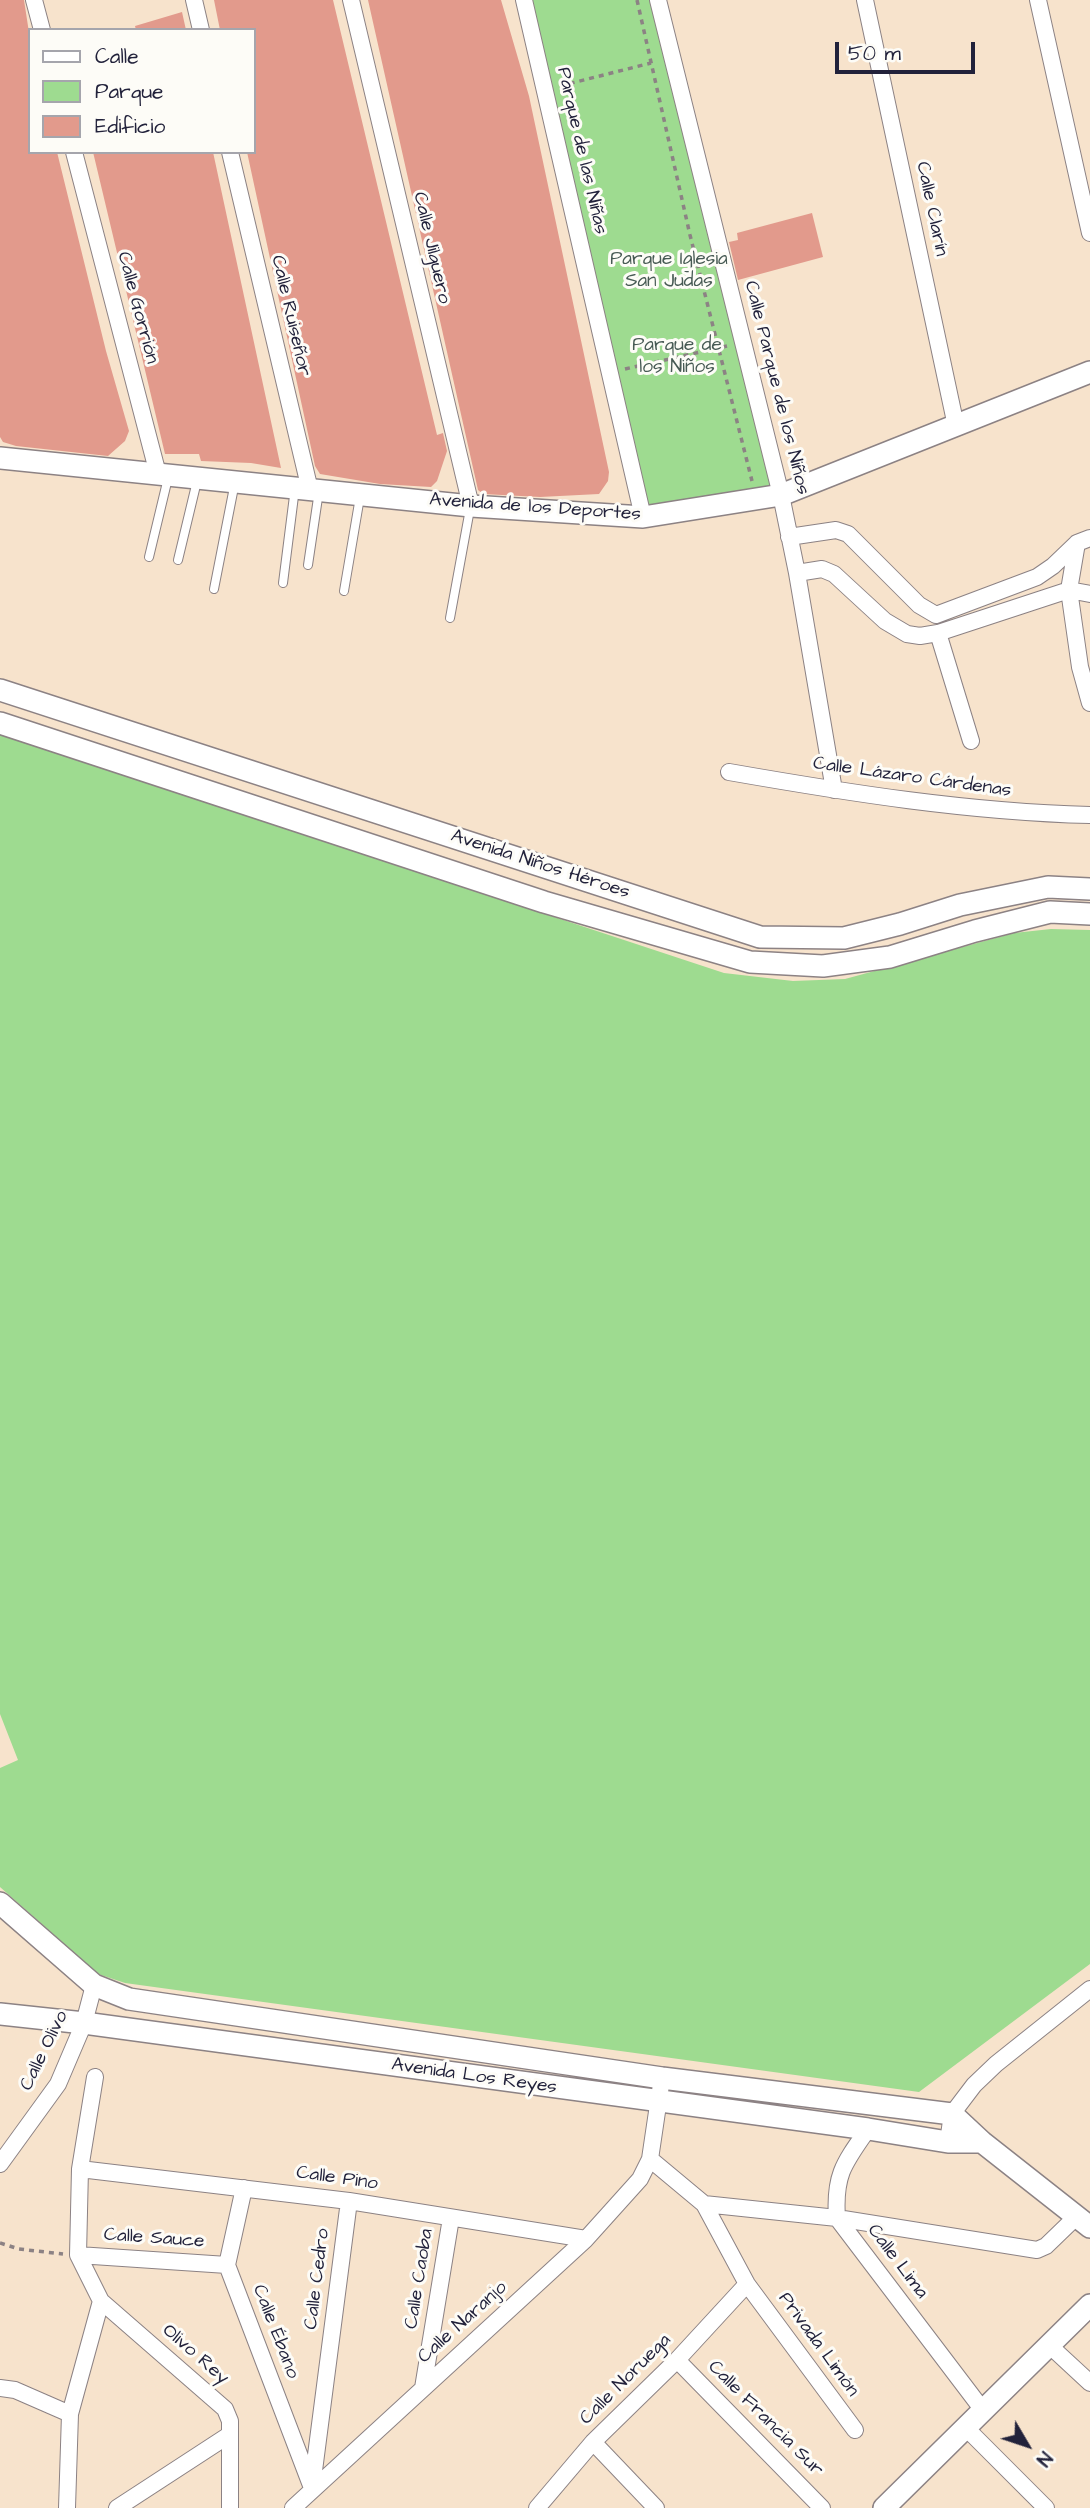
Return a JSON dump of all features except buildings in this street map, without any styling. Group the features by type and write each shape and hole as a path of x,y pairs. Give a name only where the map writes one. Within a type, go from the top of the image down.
{"street":[{"path":"34,0 41,28"},
{"path":"194,0 201,28"},
{"name":"Calle Jilguero","path":"351,0 471,506"},
{"name":"Parque de las Niñas","path":"524,0 643,517"},
{"name":"Calle Parque de los Niños","path":"658,0 781,495 834,790"},
{"name":"Calle Clarín","path":"865,0 956,426"},
{"path":"1038,0 1090,233"},
{"name":"Calle Gorrión","path":"75,154 163,474"},
{"name":"Calle Ruiseñor","path":"230,154 308,490"},
{"name":"Avenida de los Deportes","path":"0,458 471,506 643,517 781,495 1090,372"},
{"path":"789,537 836,530 848,534 919,606 936,615 1037,577 1084,541"},
{"path":"1084,541 1069,590 1080,667 1090,703"},
{"path":"797,573 822,569 834,574 885,621 907,634 920,636 938,633 1069,590 1090,594"},
{"path":"938,633 971,741"},
{"name":"Avenida Niños Héroes","path":"0,690 760,937 844,938 960,905 1048,887 1090,889"},
{"name":"Avenida Niños Héroes","path":"0,723 544,902 750,962 823,966 890,957 1050,912 1090,914"},
{"name":"Calle Lázaro Cárdenas","path":"729,772 834,790 1016,813 1090,815"},
{"path":"544,902 554,869"},
{"name":"Avenida Los Reyes","path":"0,1903 94,1985 129,1999 662,2078 952,2114"},
{"name":"Calle Olivo","path":"0,2164 58,2084 84,2023 94,1985"},
{"path":"948,2142 952,2114 974,2085 996,2064 1090,1989"},
{"name":"Avenida Los Reyes","path":"0,2014 84,2023 948,2142 982,2142"},
{"path":"78,2255 80,2169 95,2077"},
{"path":"662,2078 650,2159 704,2204 837,2218 1037,2250 1083,2222 982,2142 952,2114"},
{"path":"837,2218 835,2196 838,2178 847,2159 868,2129"},
{"name":"Calle Naranjo","path":"293,2508 586,2239 640,2179 650,2159"},
{"name":"Calle Pino","path":"80,2169 349,2201 586,2239"},
{"path":"228,2265 244,2188"},
{"name":"Calle Cedro","path":"312,2488 349,2201"},
{"name":"Privada Limón","path":"704,2204 747,2284 855,2430"},
{"name":"Calle Caoba","path":"423,2388 451,2218"},
{"name":"Calle Lima","path":"837,2218 982,2409"},
{"name":"Calle Sauce","path":"78,2255 228,2265"},
{"name":"Olivo Rey","path":"78,2255 101,2301 225,2409 230,2421 230,2508"},
{"name":"Calle Ébano","path":"228,2265 312,2488"},
{"name":"Calle Noruega","path":"537,2508 593,2442 677,2360 747,2284"},
{"path":"67,2508 70,2414 101,2301"},
{"path":"884,2508 1090,2305"},
{"path":"1049,2345 1090,2383"},
{"name":"Calle Francia Sur","path":"677,2360 822,2508"},
{"path":"0,2388 15,2390 70,2414"},
{"path":"965,2427 1046,2508"},
{"path":"117,2508 229,2435"},
{"path":"593,2442 656,2508"}],"lane":[{"path":"149,557 163,474"},
{"path":"178,560 198,478"},
{"path":"214,589 235,482"},
{"path":"308,490 308,565"},
{"path":"283,583 308,490"},
{"path":"344,591 360,495"},
{"path":"450,618 471,506"}],"path":[{"path":"637,0 690,235 757,499"},
{"path":"545,90 651,63"},
{"path":"610,372 743,343"},
{"path":"0,2243 19,2249 78,2255"}],"green space":[{"name":"Parque de los Niños","path":"525,0 658,0 778,493 646,512"},
{"path":"0,734 724,973 793,981 845,979 1014,933 1051,929 1090,930 1090,1964 919,2092 125,1983 98,1974 0,1887 0,1768 18,1760 0,1714"}],"park label":[{"name":"Parque Iglesia San Judas","path":"669,271"}]}
